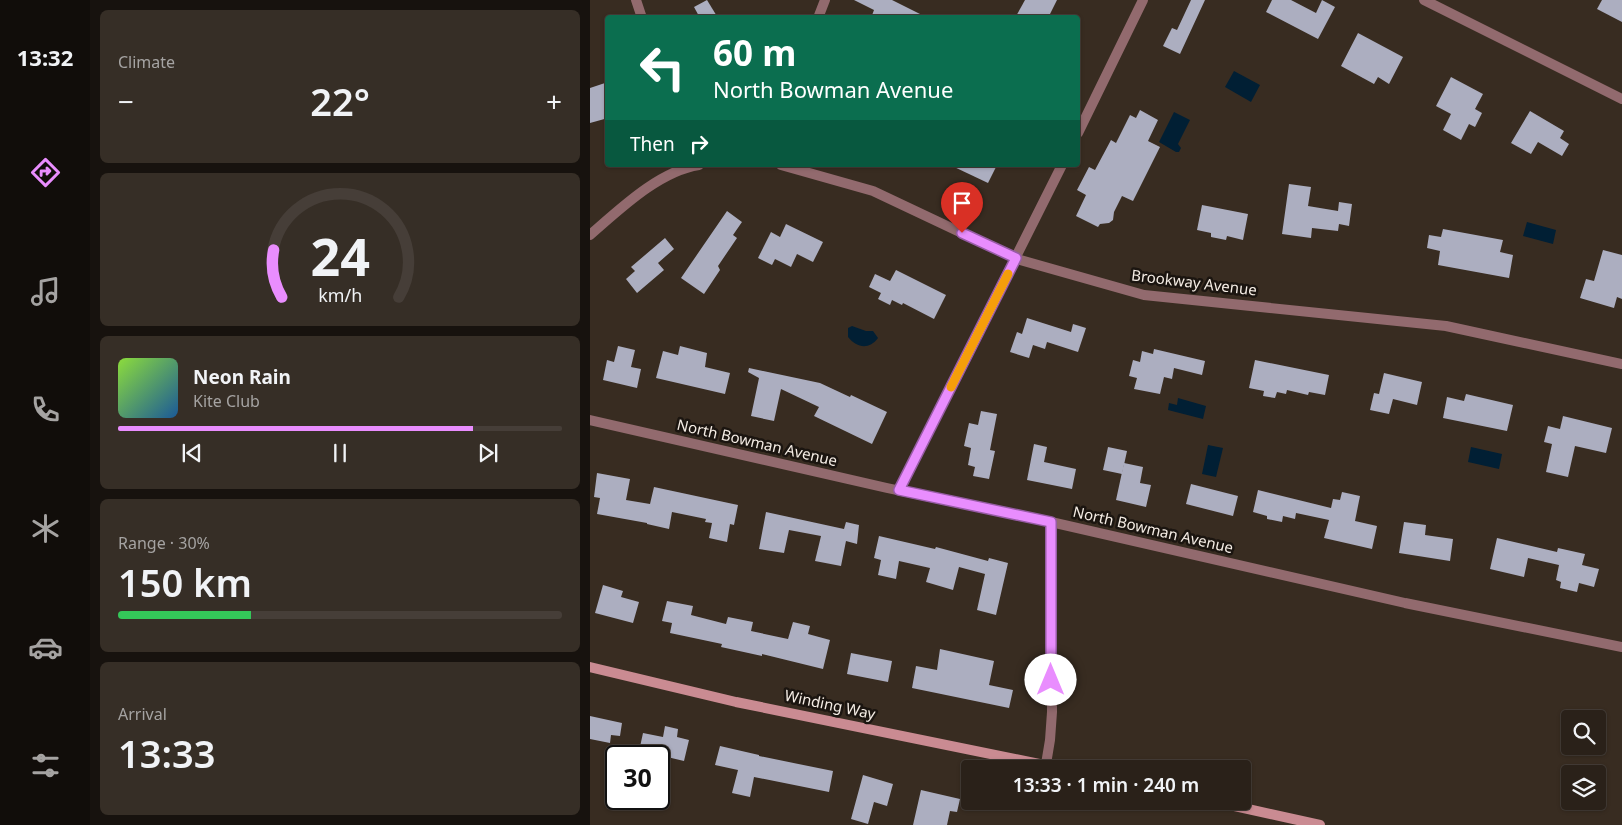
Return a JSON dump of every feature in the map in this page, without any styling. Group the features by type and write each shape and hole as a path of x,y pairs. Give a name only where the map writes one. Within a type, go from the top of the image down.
{"street":[{"path":"636,0 641,15"},
{"path":"819,15 825,0"},
{"path":"1080,129 1143,0"},
{"path":"1424,0 1622,98"},
{"path":"590,235 652,186 670,175 690,167"},
{"name":"Brookway Avenue","path":"788,167 874,191 1016,258 1144,294 1446,326 1622,364"},
{"path":"899,490 1061,167"},
{"name":"North Bowman Avenue","path":"590,420 1405,603 1622,646"},
{"path":"1047,760 1052,712 1051,522"},
{"name":"Winding Way","path":"590,667 736,702 1026,760"},
{"path":"1251,810 1320,825"}],"water":[{"path":"1234,71 1260,85 1251,102 1225,87"},
{"path":"1174,112 1190,120 1178,144 1181,148 1179,152 1159,142"},
{"path":"1527,222 1556,230 1553,244 1523,236"},
{"path":"852,326 866,331 873,331 878,338 867,346 859,345 848,337 848,328"},
{"path":"1178,398 1206,406 1203,419 1168,410 1169,403 1177,405"},
{"path":"1208,445 1223,448 1216,477 1202,474"},
{"path":"1471,447 1502,454 1499,469 1468,462"}],"building":[{"path":"707,0 716,15 698,15 694,7"},
{"path":"854,0 892,0 922,15 872,15 874,10"},
{"path":"1025,0 1057,0 1050,15 1017,15"},
{"path":"1191,0 1205,0 1180,54 1163,46 1172,28 1177,30"},
{"path":"1272,0 1291,0 1316,13 1322,0 1335,7 1318,39 1266,12"},
{"path":"1602,0 1622,0 1622,22 1597,9"},
{"path":"1358,33 1403,57 1389,84 1378,77 1374,84 1341,66"},
{"path":"1451,77 1483,94 1475,109 1482,113 1475,127 1469,124 1461,140 1443,130 1451,114 1436,106"},
{"path":"605,83 605,119 590,123 590,88"},
{"path":"1140,110 1158,120 1148,141 1160,147 1133,201 1122,196 1114,212 1113,220 1109,223 1100,224 1098,227 1076,216 1086,195 1077,190 1089,167 1095,170 1111,140 1116,143 1130,115 1136,118"},
{"path":"1530,111 1564,131 1560,138 1569,144 1562,156 1538,142 1531,154 1511,143"},
{"path":"954,167 996,167 988,183"},
{"path":"1289,184 1311,187 1308,206 1338,211 1339,202 1352,204 1349,226 1339,224 1338,231 1312,228 1311,238 1282,234"},
{"path":"1202,205 1248,214 1243,240 1227,236 1226,240 1211,237 1211,233 1197,230"},
{"path":"727,211 742,222 733,235 737,238 718,266 720,270 704,294 681,278"},
{"path":"786,224 823,242 813,262 797,254 791,267 775,259 772,265 758,258 771,232 780,237"},
{"path":"1443,229 1503,240 1500,252 1513,255 1509,278 1438,265 1440,251 1427,248 1429,235 1441,237"},
{"path":"665,238 674,249 658,263 664,270 637,293 626,279 635,271 631,267"},
{"path":"1603,250 1622,255 1622,299 1617,297 1614,308 1580,298 1586,279 1594,281"},
{"path":"896,270 946,295 934,319 903,303 902,305 892,300 890,305 878,299 881,293 869,287 875,274 890,281"},
{"path":"1027,318 1071,332 1073,324 1086,328 1078,352 1047,342 1045,349 1033,345 1029,358 1010,352 1017,332 1022,334"},
{"path":"618,346 635,350 631,367 641,369 637,388 603,380 607,360 614,362"},
{"path":"680,346 707,353 705,367 730,373 725,394 656,378 663,351 678,355"},
{"path":"1154,349 1205,361 1202,375 1174,368 1172,379 1164,377 1160,394 1134,389 1137,378 1129,376 1133,360 1140,362 1142,351 1153,354"},
{"path":"1255,360 1329,375 1325,395 1309,392 1308,395 1287,390 1286,394 1277,392 1275,398 1263,396 1264,391 1249,388"},
{"path":"749,368 820,383 887,412 872,444 814,416 819,407 781,389 774,421 751,416 759,378 748,372"},
{"path":"1384,373 1422,382 1417,405 1393,399 1389,414 1370,410 1374,393 1379,394"},
{"path":"1466,394 1513,405 1507,431 1443,418 1447,397 1464,401"},
{"path":"981,411 997,414 990,450 995,451 989,479 973,476 975,467 968,465 971,448 964,446 969,423 978,425"},
{"path":"1563,416 1612,428 1606,453 1575,446 1568,477 1546,472 1552,444 1544,442 1548,426 1560,429"},
{"path":"1034,444 1047,447 1044,462 1076,469 1072,489 1027,480"},
{"path":"1108,447 1127,451 1122,474 1103,470"},
{"path":"1124,463 1143,467 1140,483 1151,485 1146,507 1116,500"},
{"path":"597,473 630,479 626,500 650,504 654,487 738,505 734,525 730,524 727,542 709,538 712,523 705,522 706,519 672,512 669,529 597,514 600,498 594,497"},
{"path":"1191,484 1238,496 1233,516 1186,504"},
{"path":"1258,490 1331,508 1333,499 1340,500 1342,492 1360,496 1355,521 1377,526 1372,549 1324,538 1329,520 1296,513 1295,519 1283,516 1282,522 1267,519 1267,516 1253,512"},
{"path":"766,512 844,529 846,522 859,525 857,544 846,541 841,566 815,561 821,536 789,530 784,553 759,549"},
{"path":"1404,522 1426,525 1425,535 1453,539 1450,561 1399,553"},
{"path":"879,536 935,549 936,547 988,561 989,558 1008,563 996,615 977,610 985,574 959,567 953,590 926,582 930,568 899,561 896,579 878,575 881,560 874,558"},
{"path":"1497,538 1557,552 1558,548 1585,554 1582,565 1599,569 1594,587 1579,583 1577,592 1560,588 1561,582 1556,580 1559,565 1528,558 1524,577 1490,569"},
{"path":"603,585 623,591 621,597 639,602 633,623 595,613"},
{"path":"667,601 693,606 691,615 726,624 728,617 753,622 751,631 788,639 793,622 810,626 808,634 830,640 823,669 762,654 762,656 721,647 722,644 670,633 672,623 662,621"},
{"path":"940,649 994,661 989,685 1013,690 1009,708 912,688 916,666 937,670"},
{"path":"851,653 892,661 888,682 847,674"},
{"path":"590,716 622,723 620,736 611,735 610,743 590,739"},
{"path":"665,726 678,729 677,737 689,740 684,761 670,758 670,745 640,745 643,733 663,737"},
{"path":"720,746 833,771 829,792 754,777 750,797 732,793 738,770 715,765"},
{"path":"863,775 893,784 887,806 874,802 868,824 851,819"},
{"path":"921,790 960,799 957,812 950,811 947,825 913,825"}],"slow traffic":[{"path":"951,387 1008,274"}],"route":[{"path":"962,233 1016,258 899,490 1051,522 1051,680"}]}
